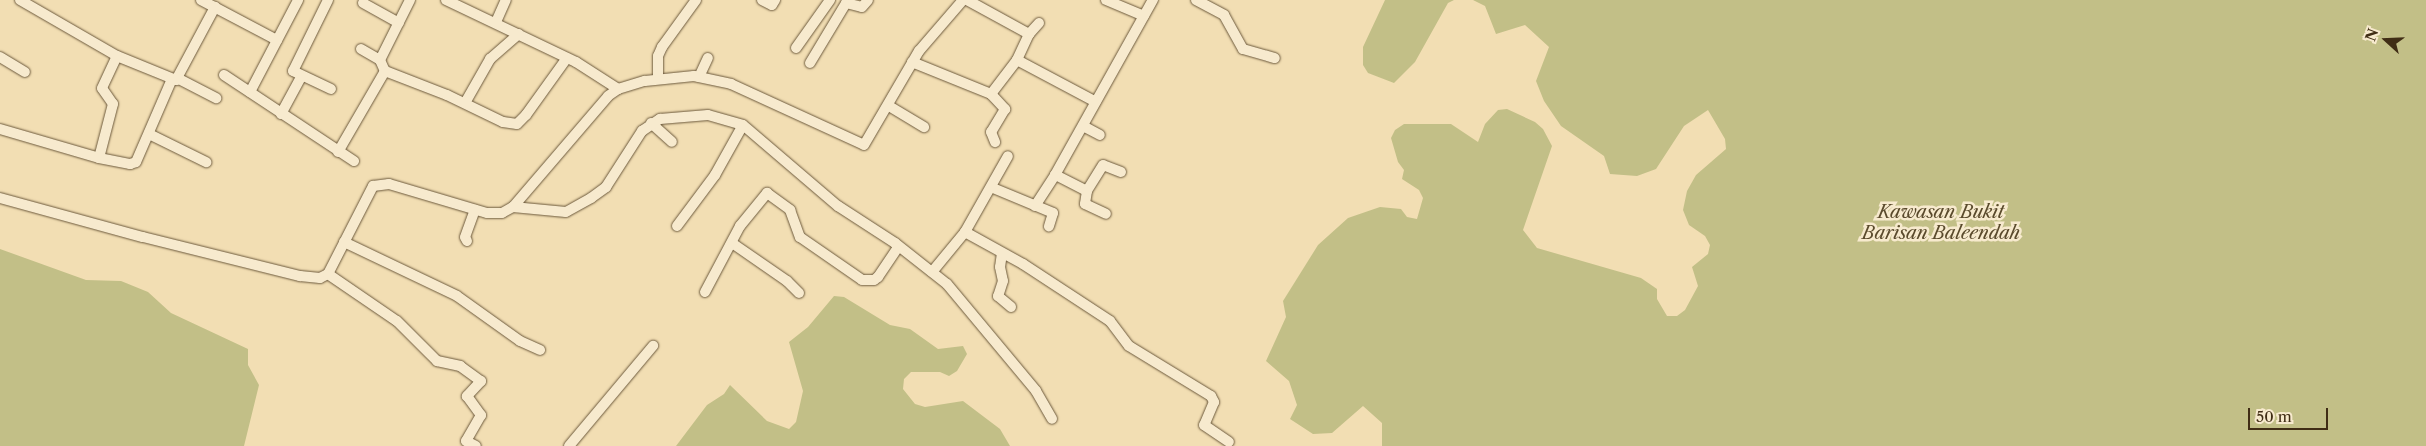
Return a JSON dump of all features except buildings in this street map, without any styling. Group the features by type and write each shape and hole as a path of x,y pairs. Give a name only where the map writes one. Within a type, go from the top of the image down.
{"street":[{"path":"20,0 117,56 216,98"},
{"path":"201,0 277,40"},
{"path":"250,92 298,0"},
{"path":"328,0 294,69 294,73 331,89"},
{"path":"380,60 410,0"},
{"path":"447,0 496,22 567,58 618,89"},
{"path":"496,22 506,0"},
{"path":"658,78 658,56 662,47 696,0"},
{"path":"762,0 772,5 776,0"},
{"path":"796,48 830,0"},
{"path":"810,63 846,3 862,7 868,0"},
{"path":"1106,0 1144,16"},
{"path":"1035,206 1056,175 1153,0"},
{"path":"1196,0 1224,15 1243,49 1275,58"},
{"path":"0,198 300,276 320,278 328,274 373,186 383,183 475,210 500,214 513,207 597,107 618,89 658,78 699,77 731,84 864,145 889,106 912,62 936,29 962,1 1029,34"},
{"path":"363,3 399,23"},
{"path":"0,129 99,158 134,164 175,79 215,7"},
{"path":"991,94 1016,60 1029,34 1039,23"},
{"path":"465,104 490,59 519,34"},
{"path":"361,49 380,60 385,71 503,122 517,124 567,58"},
{"path":"99,158 113,104 102,88 117,56"},
{"path":"0,57 25,72"},
{"path":"699,77 708,58"},
{"path":"1016,60 1096,102"},
{"path":"912,62 991,94 1005,109 991,132 995,142"},
{"path":"338,152 385,71"},
{"path":"224,75 354,161"},
{"path":"281,114 302,77"},
{"path":"889,106 924,127"},
{"path":"513,207 566,212 591,198 606,187 651,123 692,114 722,117 743,125 838,206 899,246 947,284 1036,391 1052,419"},
{"path":"651,123 672,142"},
{"path":"677,226 715,175 743,125"},
{"path":"1083,126 1100,135"},
{"path":"149,134 206,162"},
{"path":"932,272 965,232 993,188 1008,156"},
{"path":"1106,214 1085,204 1087,190 1103,165 1121,172"},
{"path":"1056,175 1087,190"},
{"path":"993,188 1053,213 1049,226"},
{"path":"705,292 747,215 768,192 794,216 800,237 862,280 874,280 899,246"},
{"path":"466,241 465,237 475,210"},
{"path":"965,232 1093,308 1110,321 1129,346 1211,396 1214,402 1204,425 1229,442"},
{"path":"344,242 457,296 520,341 540,350"},
{"path":"732,244 776,273 799,293"},
{"path":"1002,253 1000,267 1003,281 998,296 1011,307"},
{"path":"328,274 397,321 437,360 460,366 481,381 467,396 481,415 466,441 476,446"},
{"path":"569,446 653,346"}],"green space":[{"path":"1385,0 1454,0 1448,3 1415,62 1394,83 1368,73 1363,65 1363,47"},
{"name":"Kawasan Bukit Barisan Baleendah","path":"1473,0 2426,0 2426,446 1382,446 1382,423 1363,406 1332,433 1313,434 1290,419 1297,405 1289,381 1266,361 1286,317 1283,301 1318,245 1348,218 1380,207 1401,209 1407,217 1417,219 1423,198 1419,190 1402,179 1404,170 1398,162 1391,138 1395,130 1404,124 1451,124 1478,142 1485,124 1498,110 1507,109 1535,122 1543,129 1552,146 1523,230 1537,248 1641,278 1657,289 1657,299 1667,316 1677,316 1685,310 1698,286 1692,267 1708,254 1710,245 1705,236 1689,225 1683,210 1687,191 1696,175 1726,149 1725,139 1708,110 1684,126 1656,169 1637,176 1610,174 1604,156 1561,126 1544,101 1536,81 1549,47 1525,25 1496,34 1485,6"},
{"path":"0,249 86,280 121,281 148,292 171,313 248,349 248,365 259,385 244,446 0,446"},
{"path":"834,296 844,297 890,325 910,329 938,349 963,346 967,354 957,371 949,376 940,372 911,372 904,379 903,389 915,404 925,407 963,401 1000,429 1010,446 676,446 707,405 724,394 730,385 767,421 789,429 796,422 803,391 789,342 808,327"}]}
